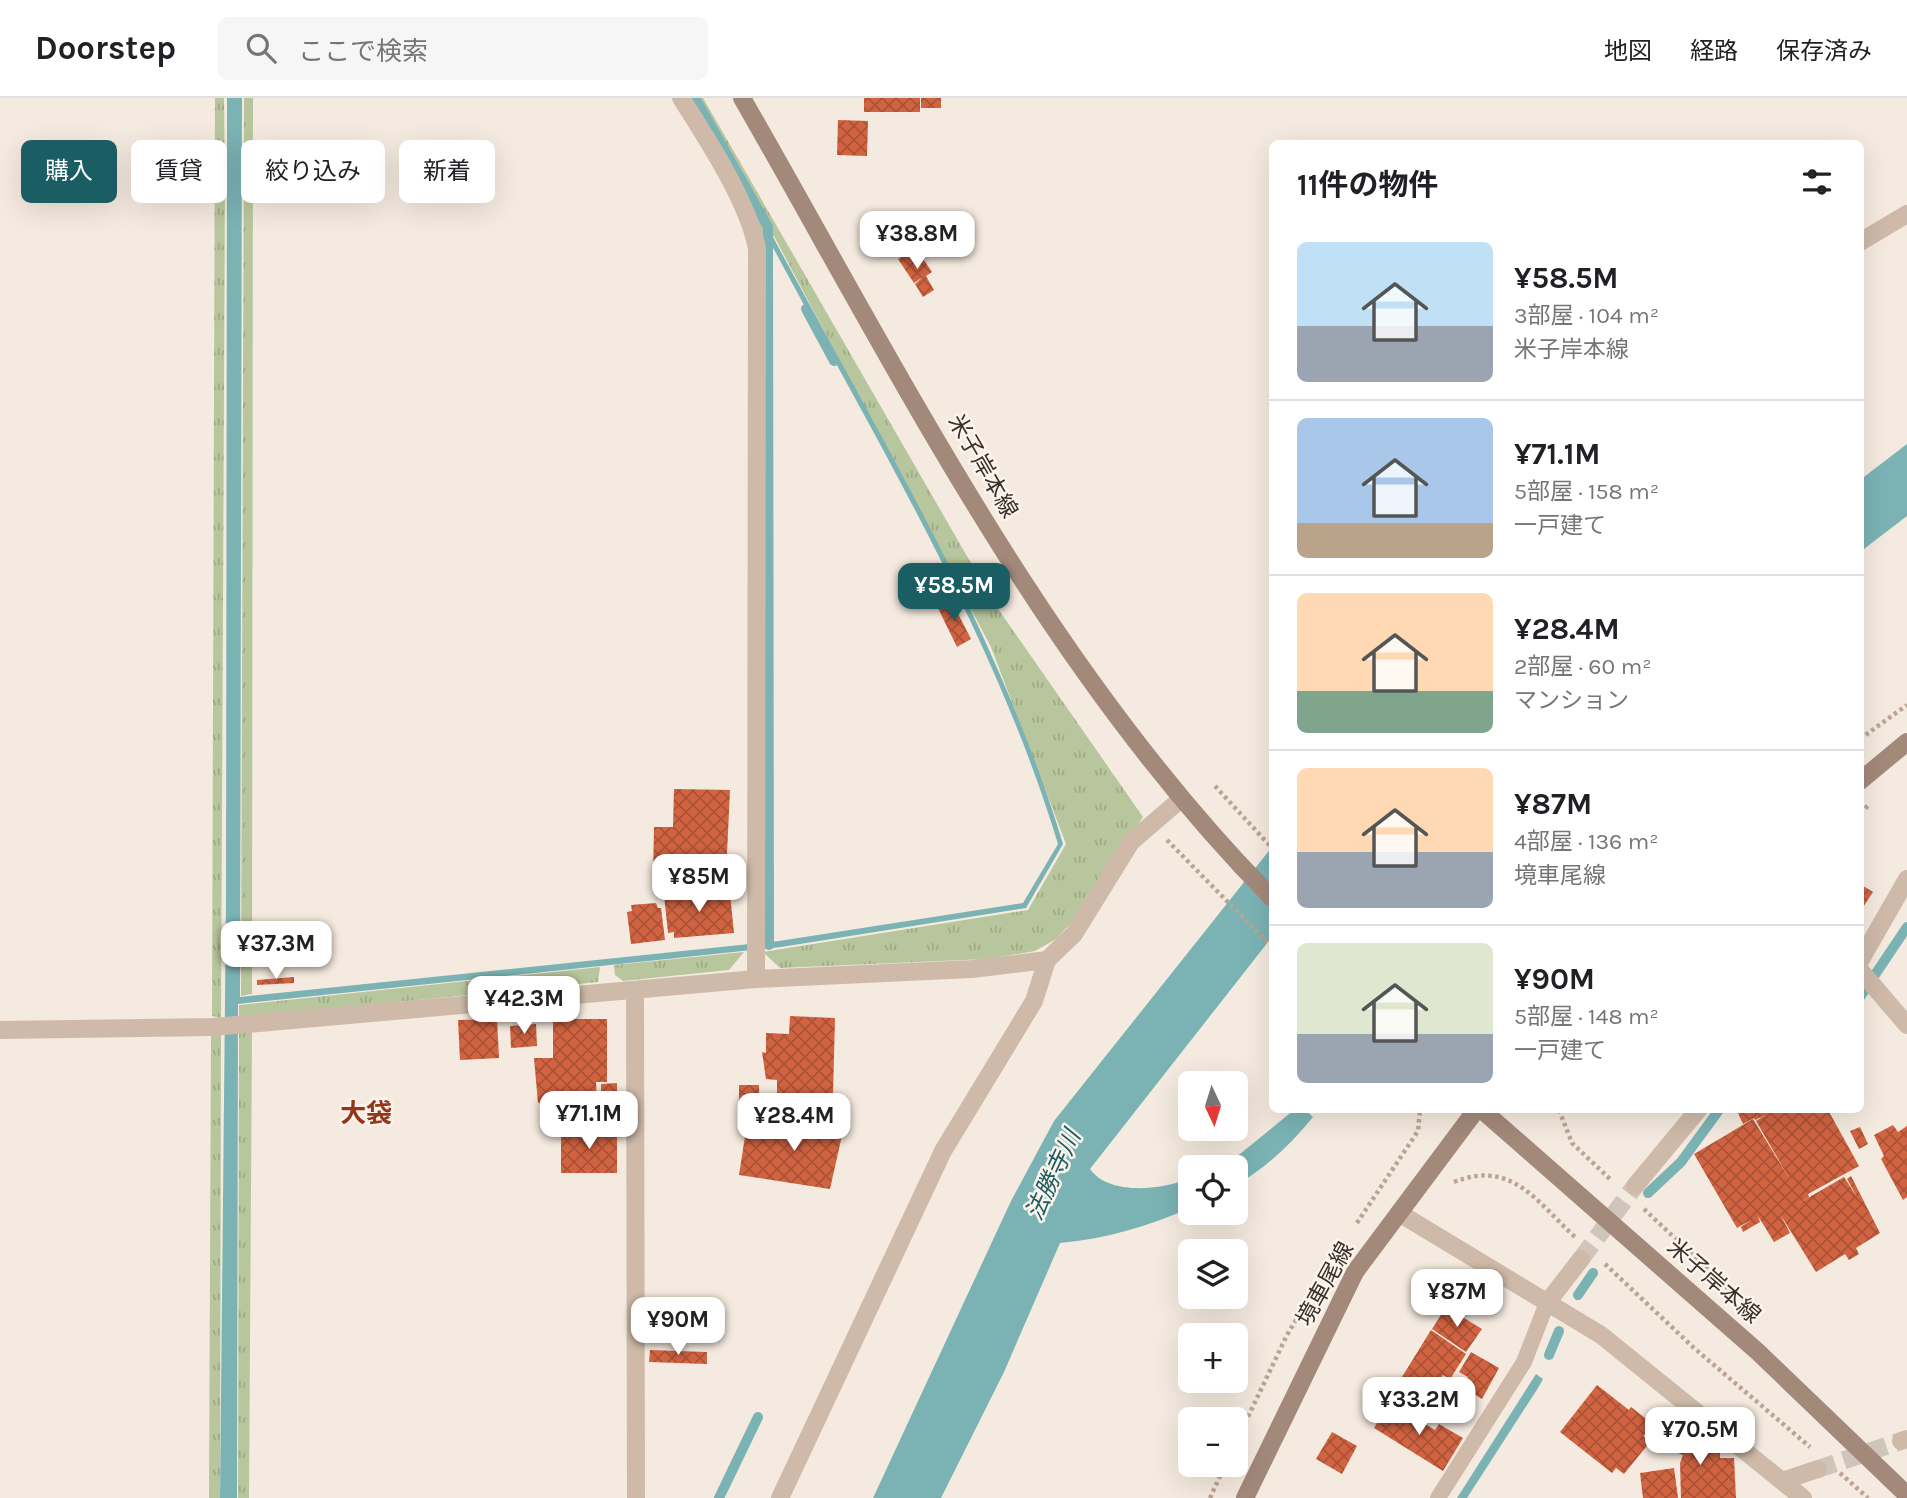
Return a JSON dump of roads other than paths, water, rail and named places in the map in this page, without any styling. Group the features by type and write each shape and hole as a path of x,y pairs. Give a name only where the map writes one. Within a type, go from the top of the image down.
{"main road":[{"name":"米子岸本線","path":"742,98 1036,605 1211,837 1269,895"},
{"path":"1864,778 1907,742"},
{"name":"境車尾線","path":"1245,1498 1355,1272 1474,1113"},
{"name":"米子岸本線","path":"1485,1113 1758,1352 1907,1495"}],"street":[{"path":"681,98 702,131 750,223 757,249 757,979"},
{"path":"1864,240 1907,214"},
{"path":"780,1498 943,1151 1034,1001 1047,960 1074,934 1131,842 1181,799"},
{"path":"1907,879 1865,974 1907,1025"},
{"path":"0,1030 213,1027 635,992 757,979 972,969 1047,960"},
{"path":"635,992 636,1498"},
{"path":"1629,1192 1695,1113"},
{"path":"1399,1213 1601,1335 1803,1498"},
{"path":"1547,1303 1586,1252"},
{"path":"1782,1481 1823,1463"}],"lane":[{"path":"1438,1498 1524,1362 1547,1303"}],"water":[{"path":"227,98 242,98 240,997 779,941 1023,903 1058,844 1031,765 1000,687 928,535 769,240 773,237 894,459 970,609 1036,764 1063,844 1026,908 781,947 238,1004 237,1498 220,1498 226,902"},
{"path":"1907,444 1907,516 1864,549 1864,477"},
{"name":"法勝寺川","path":"1269,851 1269,941 1090,1169 1099,1178 1123,1187 1152,1188 1178,1182 1178,1213 1126,1231 1060,1243 1004,1372 941,1498 873,1498 1011,1201 1054,1121"},
{"path":"1290,1113 1308,1113 1313,1117 1287,1146 1248,1177 1248,1155 1239,1155"},
{"path":"1536,1374 1543,1379 1538,1388 1467,1498 1457,1498"}],"waterway":[{"path":"695,98 768,227 769,945"},
{"path":"806,309 834,361"},
{"path":"1864,991 1907,927"},
{"path":"1648,1193 1681,1162 1717,1113"},
{"path":"1578,1295 1593,1273"},
{"path":"1549,1355 1559,1331"},
{"path":"719,1498 758,1417"}],"tunnel":[{"path":"1581,1259 1635,1186"},
{"path":"1818,1469 1901,1441"}],"district":[{"name":"大袋","path":"366,1113"}]}
